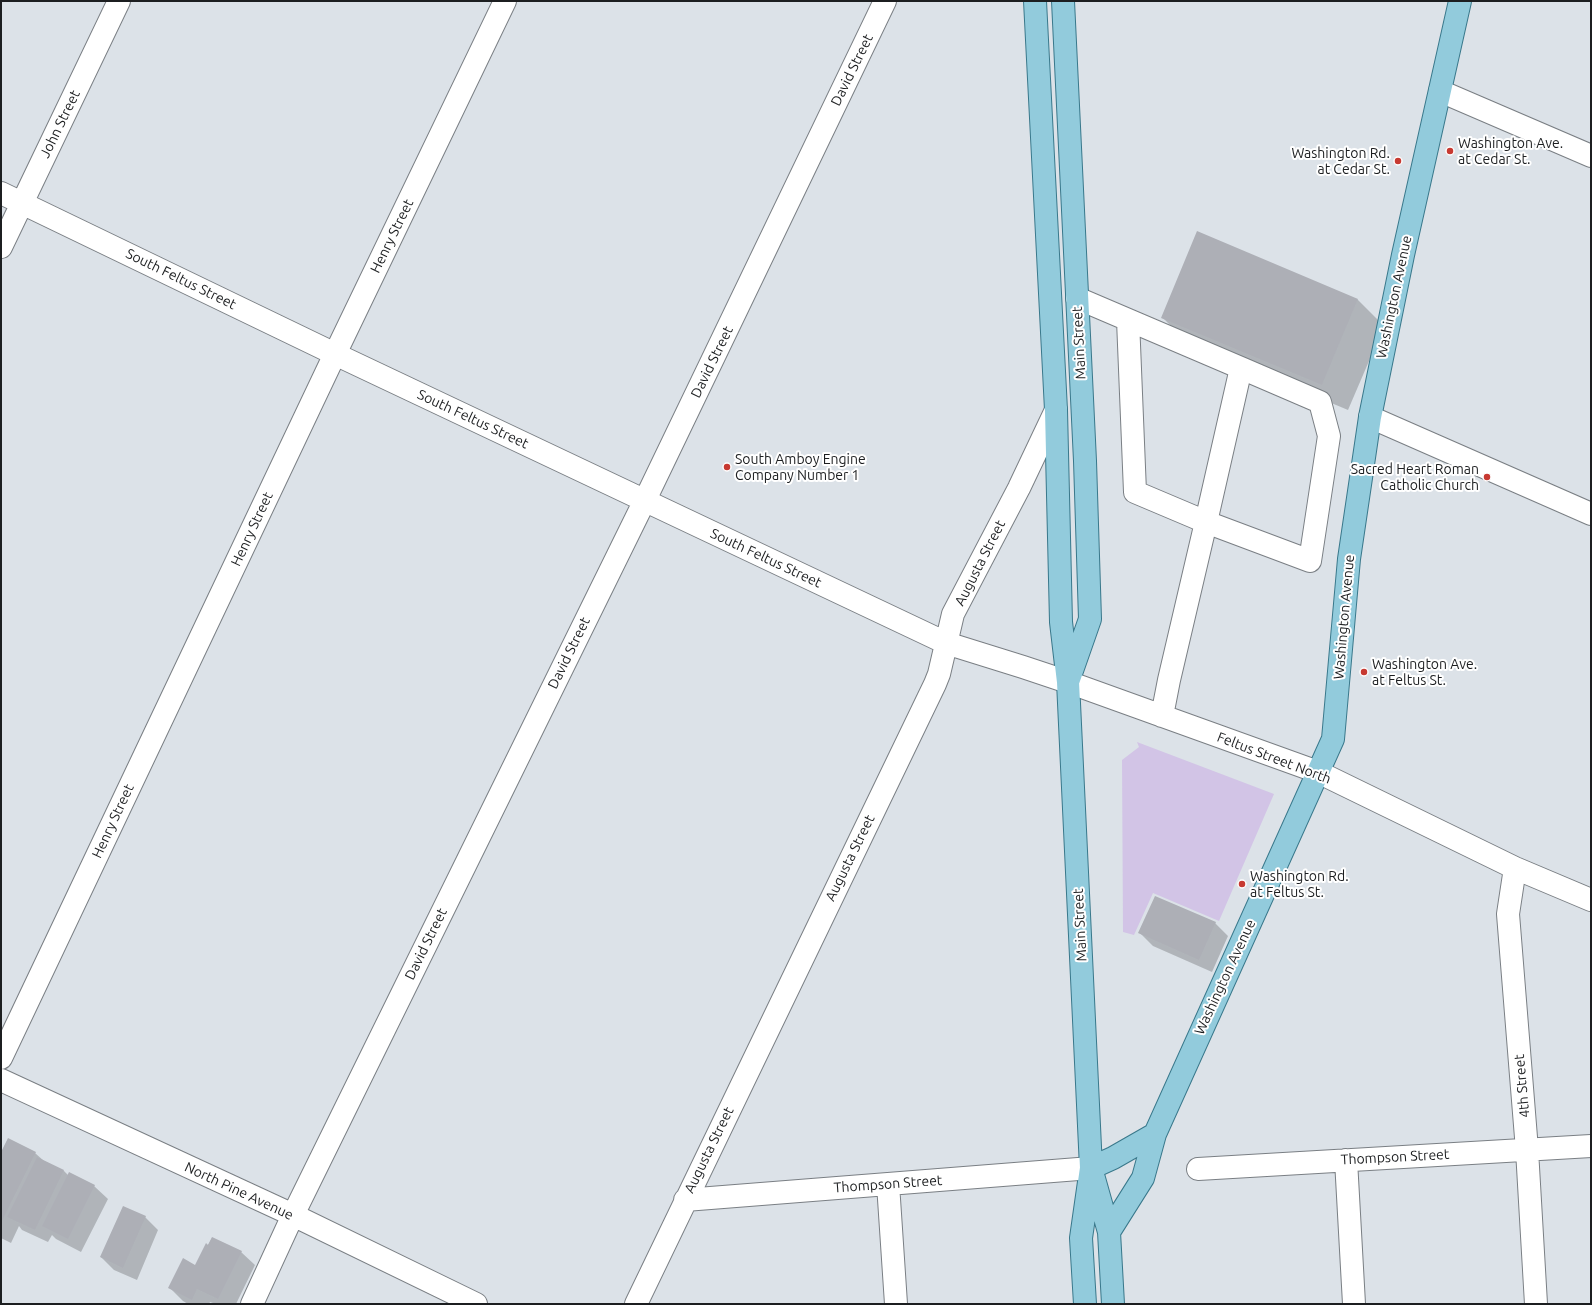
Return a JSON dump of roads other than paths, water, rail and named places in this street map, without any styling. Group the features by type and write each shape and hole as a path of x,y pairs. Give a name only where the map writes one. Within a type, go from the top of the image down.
{"main road":[{"name":"Main Street","path":"1035,1 1056,410 1061,622 1068,682 1092,1168 1081,1238 1085,1304"},
{"name":"Main Street","path":"1063,1 1085,461 1090,620 1068,682"},
{"name":"Washington Avenue","path":"1109,1232 1143,1178 1155,1134 1333,740 1349,559 1370,417 1403,255 1460,1"},
{"path":"1092,1168 1155,1134"},
{"name":"Main Street","path":"1092,1168 1109,1232 1114,1304"}],"street":[{"name":"John Street","path":"1,247 119,1"},
{"name":"Henry Street","path":"1,1058 335,354 505,1"},
{"name":"David Street","path":"252,1304 293,1215 645,500 885,1"},
{"path":"1440,91 1591,156"},
{"name":"South Feltus Street","path":"1,193 335,354 946,643"},
{"path":"1077,298 1320,402 1329,436 1310,561 1206,522 1135,492 1128,320"},
{"path":"1162,716 1241,368"},
{"name":"Augusta Street","path":"636,1304 937,679 953,614 1019,488 1056,410"},
{"path":"1370,417 1591,514"},
{"name":"Feltus Street North","path":"946,643 1068,682 1318,772 1515,868 1591,900"},
{"name":"4th Street","path":"1515,868 1508,914 1527,1150 1536,1304"},
{"name":"North Pine Avenue","path":"1,1080 293,1215 476,1304"},
{"name":"Thompson Street","path":"1198,1169 1591,1146"},
{"path":"1346,1160 1354,1304"},
{"name":"Thompson Street","path":"685,1200 1092,1168"},
{"path":"888,1184 896,1304"}],"place":[{"name":"Washington Ave. at Cedar St.","path":"1450,151"},
{"name":"Washington Rd. at Cedar St.","path":"1398,161"},
{"name":"South Amboy Engine Company Number 1","path":"727,467"},
{"name":"Sacred Heart Roman Catholic Church","path":"1487,477"},
{"name":"Washington Ave. at Feltus St.","path":"1364,672"},
{"name":"Washington Rd. at Feltus St.","path":"1242,884"}]}
